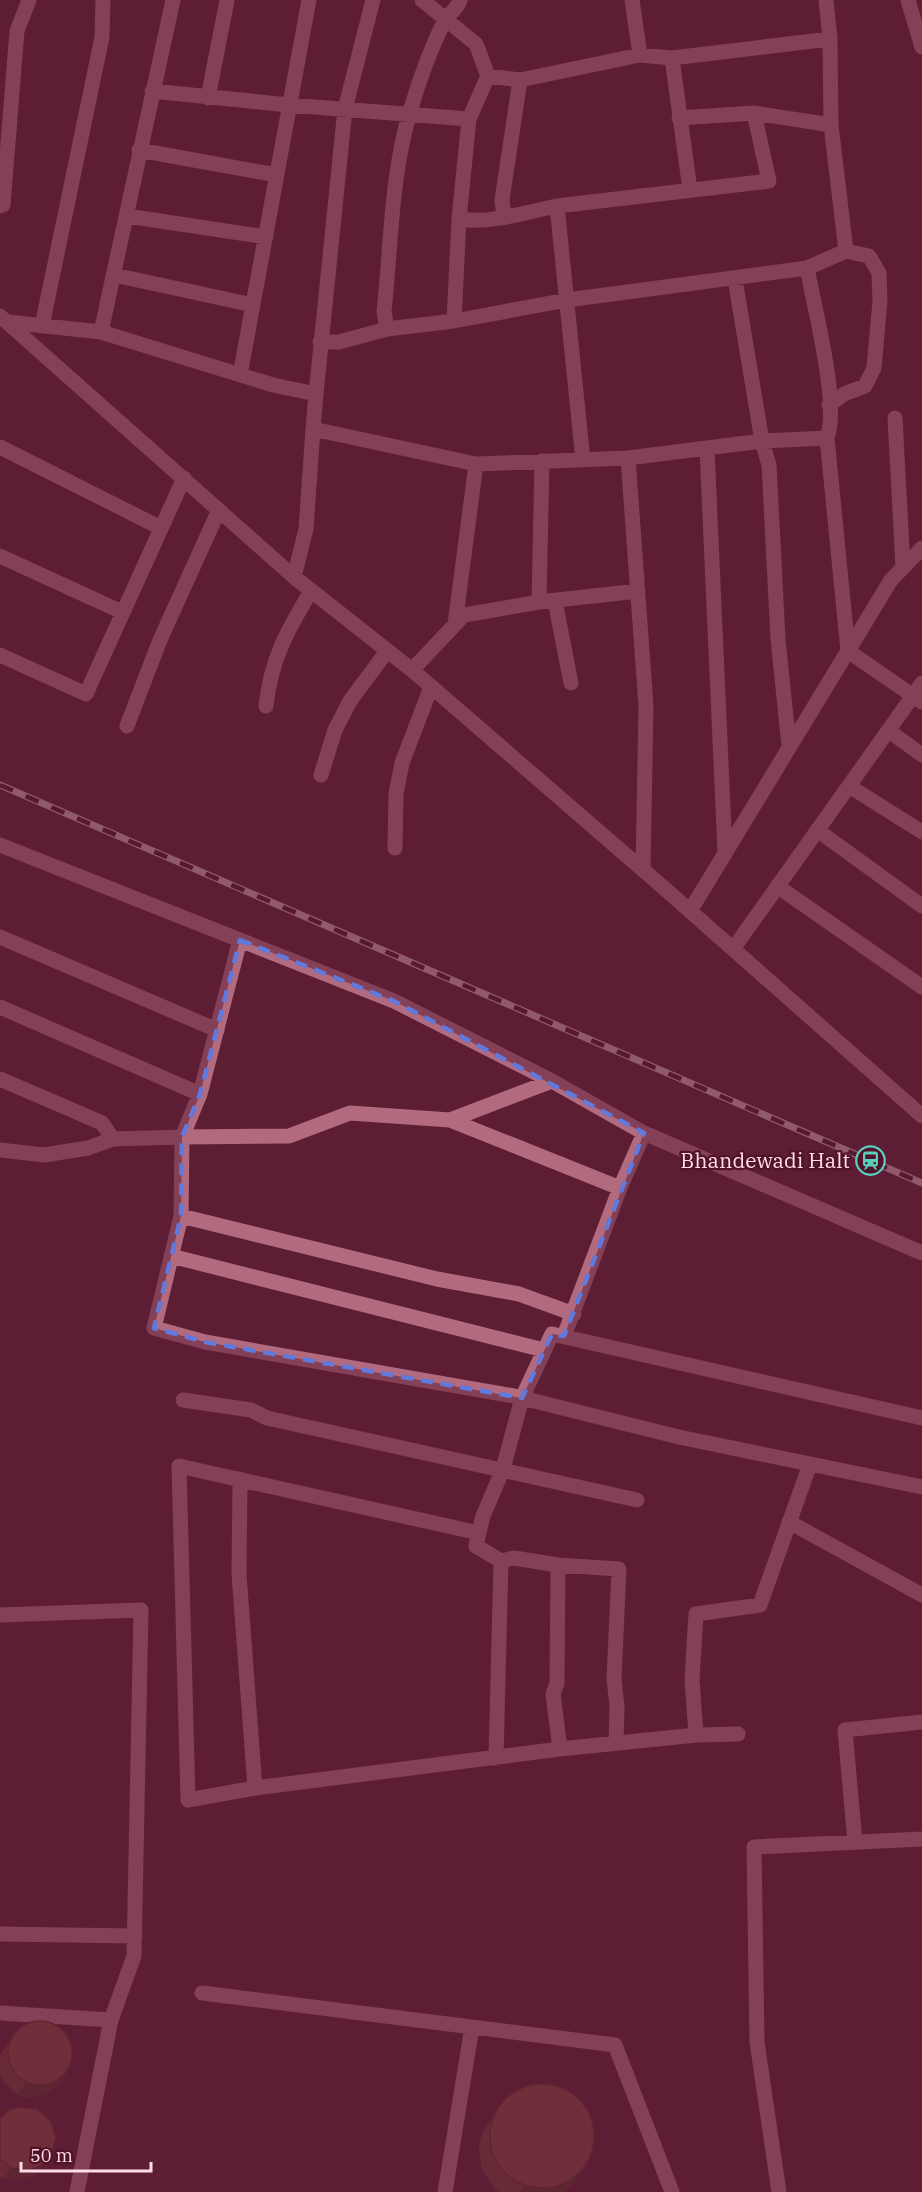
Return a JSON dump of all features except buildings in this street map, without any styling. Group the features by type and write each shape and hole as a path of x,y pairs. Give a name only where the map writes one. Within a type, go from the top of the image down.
{"street":[{"path":"0,206 3,205 17,31 28,0"},
{"path":"42,326 102,37 103,0"},
{"path":"101,332 173,0"},
{"path":"208,98 227,0"},
{"path":"240,375 309,0"},
{"path":"294,577 306,529 320,342 345,109 373,0"},
{"path":"422,0 476,44 488,76 469,119 459,219 454,321"},
{"path":"387,329 384,312 398,170 409,114 425,65 445,19 460,0"},
{"path":"632,0 640,55"},
{"path":"826,0 830,39 831,125 846,251"},
{"path":"908,0 922,47"},
{"path":"488,76 520,80 640,55 672,58 830,39"},
{"path":"672,58 690,190"},
{"path":"504,217 502,200 520,80"},
{"path":"152,91 208,98 469,119"},
{"path":"679,118 754,113 831,125"},
{"path":"459,219 472,221 558,206 769,181 754,113"},
{"path":"139,150 276,176"},
{"path":"558,206 583,460"},
{"path":"127,216 266,237"},
{"path":"320,342 339,342 387,329 454,321 567,300 807,268 846,251 869,256 879,273 874,368 865,386 844,394 829,405"},
{"path":"807,268 829,405 831,428 826,438 848,651 917,699"},
{"path":"114,275 253,305"},
{"path":"735,279 762,441 770,465 778,639 789,746"},
{"path":"4,319 42,326 101,332 240,375 316,394"},
{"path":"4,319 294,577 431,687 644,870 922,1116"},
{"path":"895,418 903,567"},
{"path":"313,429 476,464 628,458 762,441 826,438"},
{"path":"0,447 161,528"},
{"path":"707,449 725,852"},
{"path":"628,458 646,706 644,870"},
{"path":"539,603 542,461"},
{"path":"455,624 476,464"},
{"path":"0,655 86,694 184,478"},
{"path":"127,726 178,600 219,510"},
{"path":"690,911 891,580 922,548"},
{"path":"0,556 122,612"},
{"path":"266,706 277,652 311,591"},
{"path":"411,670 464,615 555,600 638,591"},
{"path":"555,600 571,683"},
{"path":"321,776 336,730 350,701 387,651"},
{"path":"733,949 889,731 917,699 922,683"},
{"path":"395,848 396,794 402,763 431,687"},
{"path":"889,731 922,755"},
{"path":"849,786 922,832"},
{"path":"817,830 922,906"},
{"path":"0,845 394,1001 552,1081 644,1133 922,1253"},
{"path":"777,886 922,987"},
{"path":"0,937 217,1030"},
{"path":"240,940 200,1094 182,1137 181,1216 154,1328 205,1342 522,1398 679,1437 922,1487"},
{"path":"0,1007 200,1094"},
{"path":"0,1079 102,1123 113,1139"},
{"path":"450,1120 552,1081"},
{"path":"0,1150 44,1155 88,1148 113,1139 289,1136 351,1113 450,1120 620,1188"},
{"path":"564,1336 620,1188 644,1133"},
{"path":"181,1216 437,1279 519,1294 574,1314"},
{"path":"171,1256 544,1350"},
{"path":"616,1743 617,1706 614,1679 619,1569 558,1565 514,1558 501,1561 476,1546 483,1516 503,1469 522,1398 552,1334 922,1418"},
{"path":"183,1400 251,1410 267,1418 637,1500"},
{"path":"696,1735 692,1680 696,1614 760,1605 810,1464"},
{"path":"479,1533 179,1466 188,1800 375,1771 616,1743 696,1735 738,1734"},
{"path":"240,1479 238,1575 255,1788"},
{"path":"789,1522 922,1596"},
{"path":"496,1758 501,1561"},
{"path":"558,1565 557,1683 553,1694 560,1749"},
{"path":"0,1616 141,1610 134,1956 111,2020 77,2192"},
{"path":"855,1842 845,1730 922,1722"},
{"path":"779,2192 757,2042 754,1847 922,1839"},
{"path":"0,1934 135,1936"},
{"path":"202,1993 615,2045 672,2192"},
{"path":"0,2013 111,2020"},
{"path":"445,2192 472,2027"}],"highlighted area":[{"path":"240,940 394,1001 644,1133 564,1336 552,1334 522,1398 205,1342 154,1328 181,1216 182,1137 200,1094"}],"railway":[{"path":"0,785 922,1183"}],"place":[{"name":"Bhandewadi Halt","path":"871,1161"}]}
